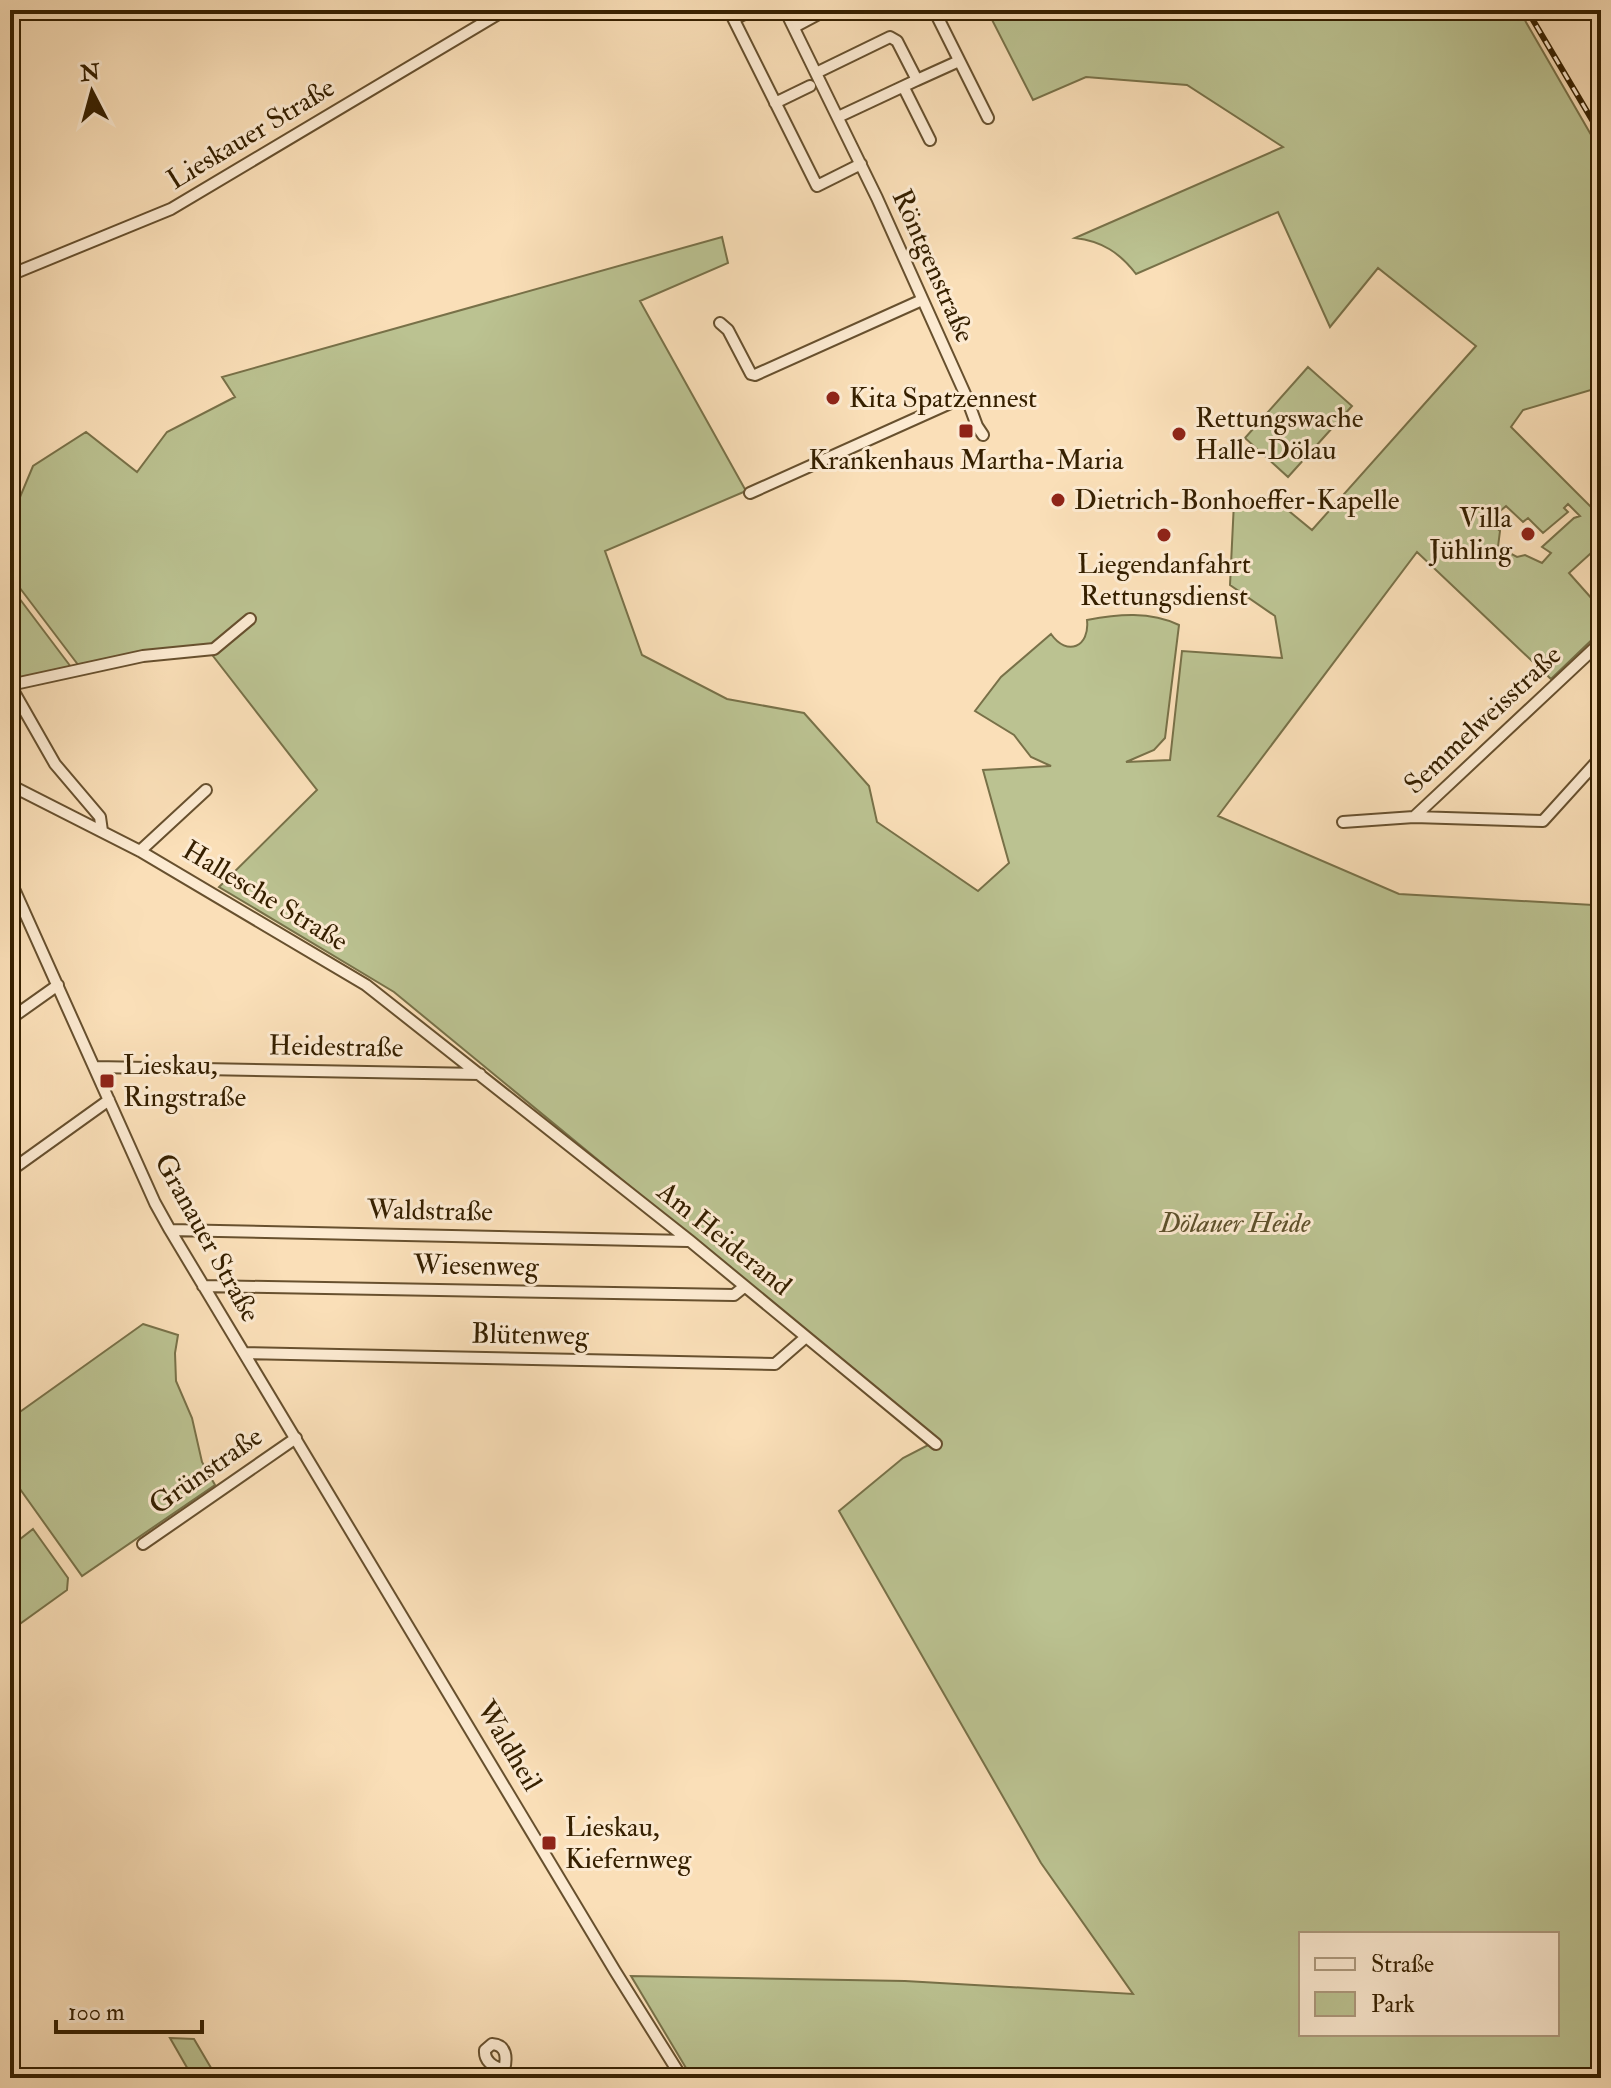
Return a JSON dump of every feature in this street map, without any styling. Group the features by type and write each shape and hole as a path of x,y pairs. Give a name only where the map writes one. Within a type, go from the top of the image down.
{"street":[{"name":"Lieskauer Straße","path":"10,275 171,209 505,10"},
{"path":"753,10 732,15 817,186 861,164"},
{"name":"Röntgenstraße","path":"785,10 861,164 983,435"},
{"path":"794,27 826,10"},
{"path":"934,10 988,118"},
{"path":"816,73 890,37 897,41 917,80"},
{"path":"838,117 959,61"},
{"path":"775,103 810,86"},
{"path":"904,88 930,140"},
{"path":"720,323 728,330 751,374 755,375 922,300"},
{"path":"750,493 966,396"},
{"path":"102,831 100,817 55,764 10,685 143,656 214,649 250,619"},
{"name":"Semmelweisstraße","path":"1343,822 1414,817 1601,642"},
{"path":"1414,817 1543,821 1601,757"},
{"name":"Hallesche Straße","path":"10,785 140,851 366,985 480,1074"},
{"path":"140,851 206,790"},
{"name":"Granauer Straße","path":"10,880 170,1230 296,1438"},
{"path":"10,1019 58,985"},
{"name":"Heidestraße","path":"95,1067 480,1074"},
{"name":"Am Heiderand","path":"480,1074 690,1241 936,1444"},
{"path":"10,1171 109,1100"},
{"name":"Waldstraße","path":"170,1230 690,1241"},
{"name":"Wiesenweg","path":"203,1286 734,1295 744,1287"},
{"name":"Blütenweg","path":"244,1353 775,1364 806,1337"},
{"name":"Grünstraße","path":"143,1544 296,1438"},
{"name":"Waldheil","path":"296,1438 682,2078"}],"green space":[{"name":"Dölauer Heide","path":"987,10 1519,10 1601,152 1601,387 1523,410 1511,427 1601,517 1601,544 1569,573 1601,609 1601,631 1551,679 1417,552 1218,816 1399,894 1593,905 1601,896 1601,2078 692,2078 631,1976 905,1981 1133,1994 1041,1863 839,1511 903,1458 938,1440 394,992 219,887 317,790 206,647 79,666 10,575 10,521 33,466 86,432 137,472 167,432 235,397 222,377 722,237 728,263 640,301 746,491 605,551 642,655 727,699 804,713 869,786 877,822 978,891 1009,863 983,770 1051,766 1031,757 1014,735 975,711 1001,677 1051,634 1064,645 1076,646 1085,637 1087,620 1134,615 1157,617 1179,625 1165,738 1154,750 1126,762 1170,760 1182,651 1282,658 1275,616 1230,585 1234,502 1273,498 1312,530 1476,346 1378,268 1330,327 1278,212 1136,274 1110,249 1075,238 1283,147 1187,85 1086,77 1033,100","holes":["1568,504 1580,516 1542,547 1551,553 1542,563 1525,555 1517,557 1498,547 1500,531 1488,520 1495,518 1492,512 1496,509 1499,512 1506,506 1523,522 1528,518 1543,533 1568,512 1564,508"]},
{"path":"1308,367 1352,406 1288,477 1245,438"},
{"path":"10,586 71,667 13,680 10,675"},
{"path":"143,1324 178,1335 176,1381 192,1418 202,1462 215,1485 82,1576 10,1475 10,1419"},
{"path":"33,1529 68,1578 67,1590 10,1631 10,1547"},
{"path":"170,2038 194,2039 217,2078 193,2078"}],"railway":[{"path":"1527,10 1601,135"}],"place":[{"name":"Kita Spatzennest","path":"833,398"},
{"name":"Krankenhaus Martha-Maria","path":"966,431"},
{"name":"Rettungswache Halle-Dölau","path":"1179,434"},
{"name":"Dietrich-Bonhoeffer-Kapelle","path":"1058,500"},
{"name":"Villa Jühling","path":"1528,534"},
{"name":"Liegendanfahrt Rettungsdienst","path":"1164,535"},
{"name":"Lieskau, Ringstraße","path":"107,1081"},
{"name":"Lieskau, Kiefernweg","path":"549,1843"}]}
